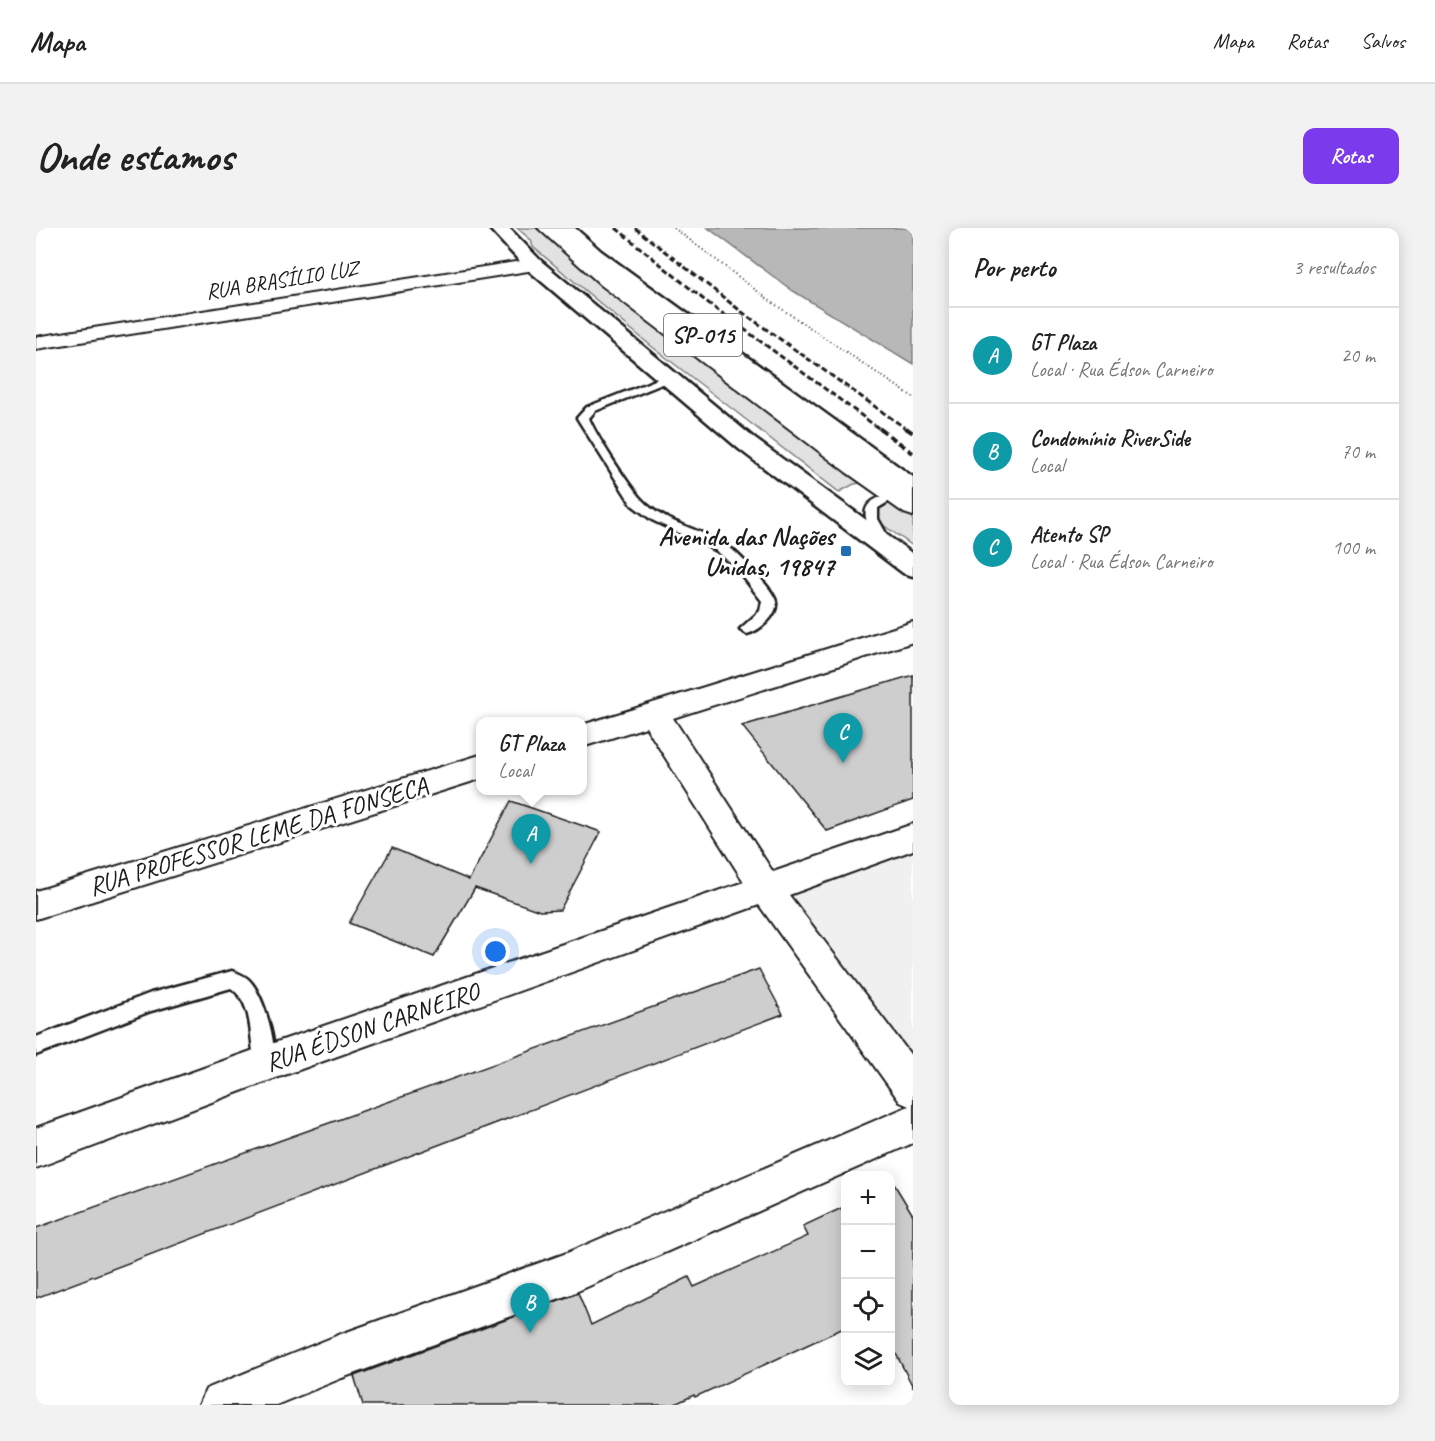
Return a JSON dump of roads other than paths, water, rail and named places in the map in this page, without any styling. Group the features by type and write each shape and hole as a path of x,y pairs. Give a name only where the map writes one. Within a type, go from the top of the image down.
{"highway":[{"name":"SP-015","path":"498,228 534,265 747,444 913,567"},
{"name":"SP-015","path":"564,228 603,262 844,440 908,498"}],"street":[{"path":"547,228 608,281 908,498"},
{"name":"RUA BRASÍLIO LUZ","path":"36,343 534,265"},
{"path":"587,734 913,632"},
{"path":"652,713 669,735 765,888 913,1089"},
{"name":"RUA PROFESSOR LEME DA FONSECA","path":"36,905 476,768"},
{"name":"RUA ÉDSON CARNEIRO","path":"36,1148 266,1064 913,837"},
{"path":"222,1405 341,1356 571,1273 913,1123"}],"lane":[{"path":"668,378 591,409 583,418 636,502 663,522 707,540 736,559 769,600 770,608 767,615 747,629"},
{"path":"890,550 872,525 869,514 873,504 882,499 908,498"},
{"path":"36,1046 151,1002 232,979 241,981 247,988 263,1037 266,1064"}],"railway":[{"path":"616,228 703,299 881,430"},
{"path":"635,228 742,312 908,430"},
{"path":"879,428 913,453"},
{"path":"906,428 913,433"}],"place":[{"name":"Avenida das Nações Unidas, 19847","path":"846,551"},
{"name":"Atento SP","path":"843,763"},
{"name":"GT Plaza","path":"531,864"},
{"name":"Condomínio RiverSide","path":"530,1333"}]}
